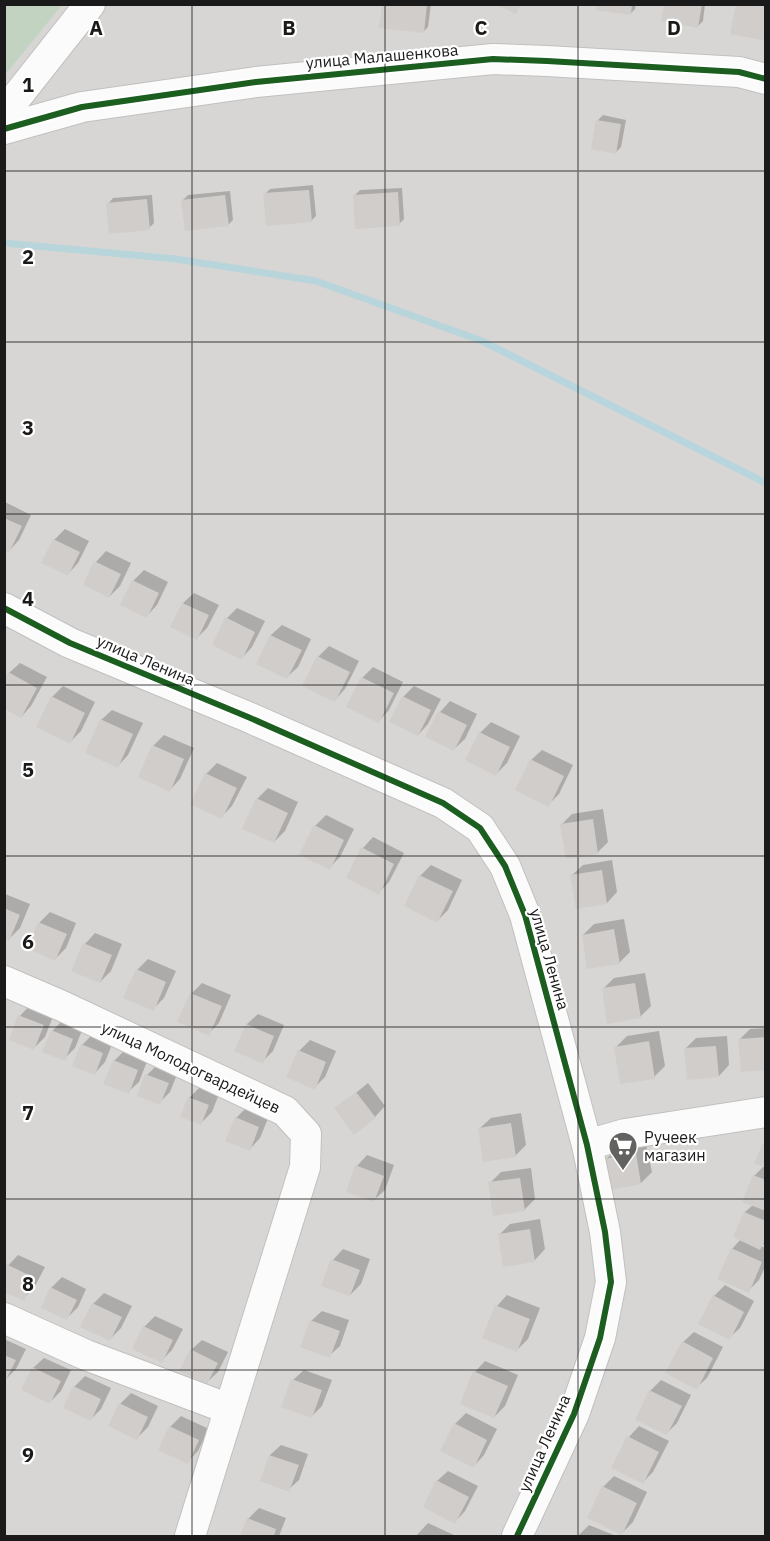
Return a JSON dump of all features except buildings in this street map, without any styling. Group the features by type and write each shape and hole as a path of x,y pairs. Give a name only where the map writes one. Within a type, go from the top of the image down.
{"street":[{"path":"4,113 90,4"},
{"name":"улица Малашенкова","path":"4,129 82,107 256,82 493,59 739,72 765,79"},
{"name":"улица Ленина","path":"4,608 70,643 248,717 443,803 480,828 505,866 525,915 587,1145 605,1232 611,1282 600,1338 574,1414 517,1536"},
{"name":"улица Молодогвардейцев","path":"4,981 285,1111 306,1134 305,1167 190,1536"},
{"path":"587,1145 625,1134 765,1112"},
{"path":"4,1318 86,1355 229,1409"}],"shaded area":[{"path":"5,5 765,5 765,1536 5,1536"}],"green space":[{"path":"4,5 62,5 5,75"}],"waterway":[{"path":"4,243 176,259 316,281 482,341 766,483"}],"cycle path":[{"path":"4,129 82,107 256,82 493,59 739,72 766,79"},
{"path":"4,608 70,643 248,717 443,803 480,828 505,866 525,915 587,1145 605,1232 611,1282 600,1338 574,1414 517,1536"}],"place":[{"name":"Ручеек магазин","path":"623,1172"}]}
